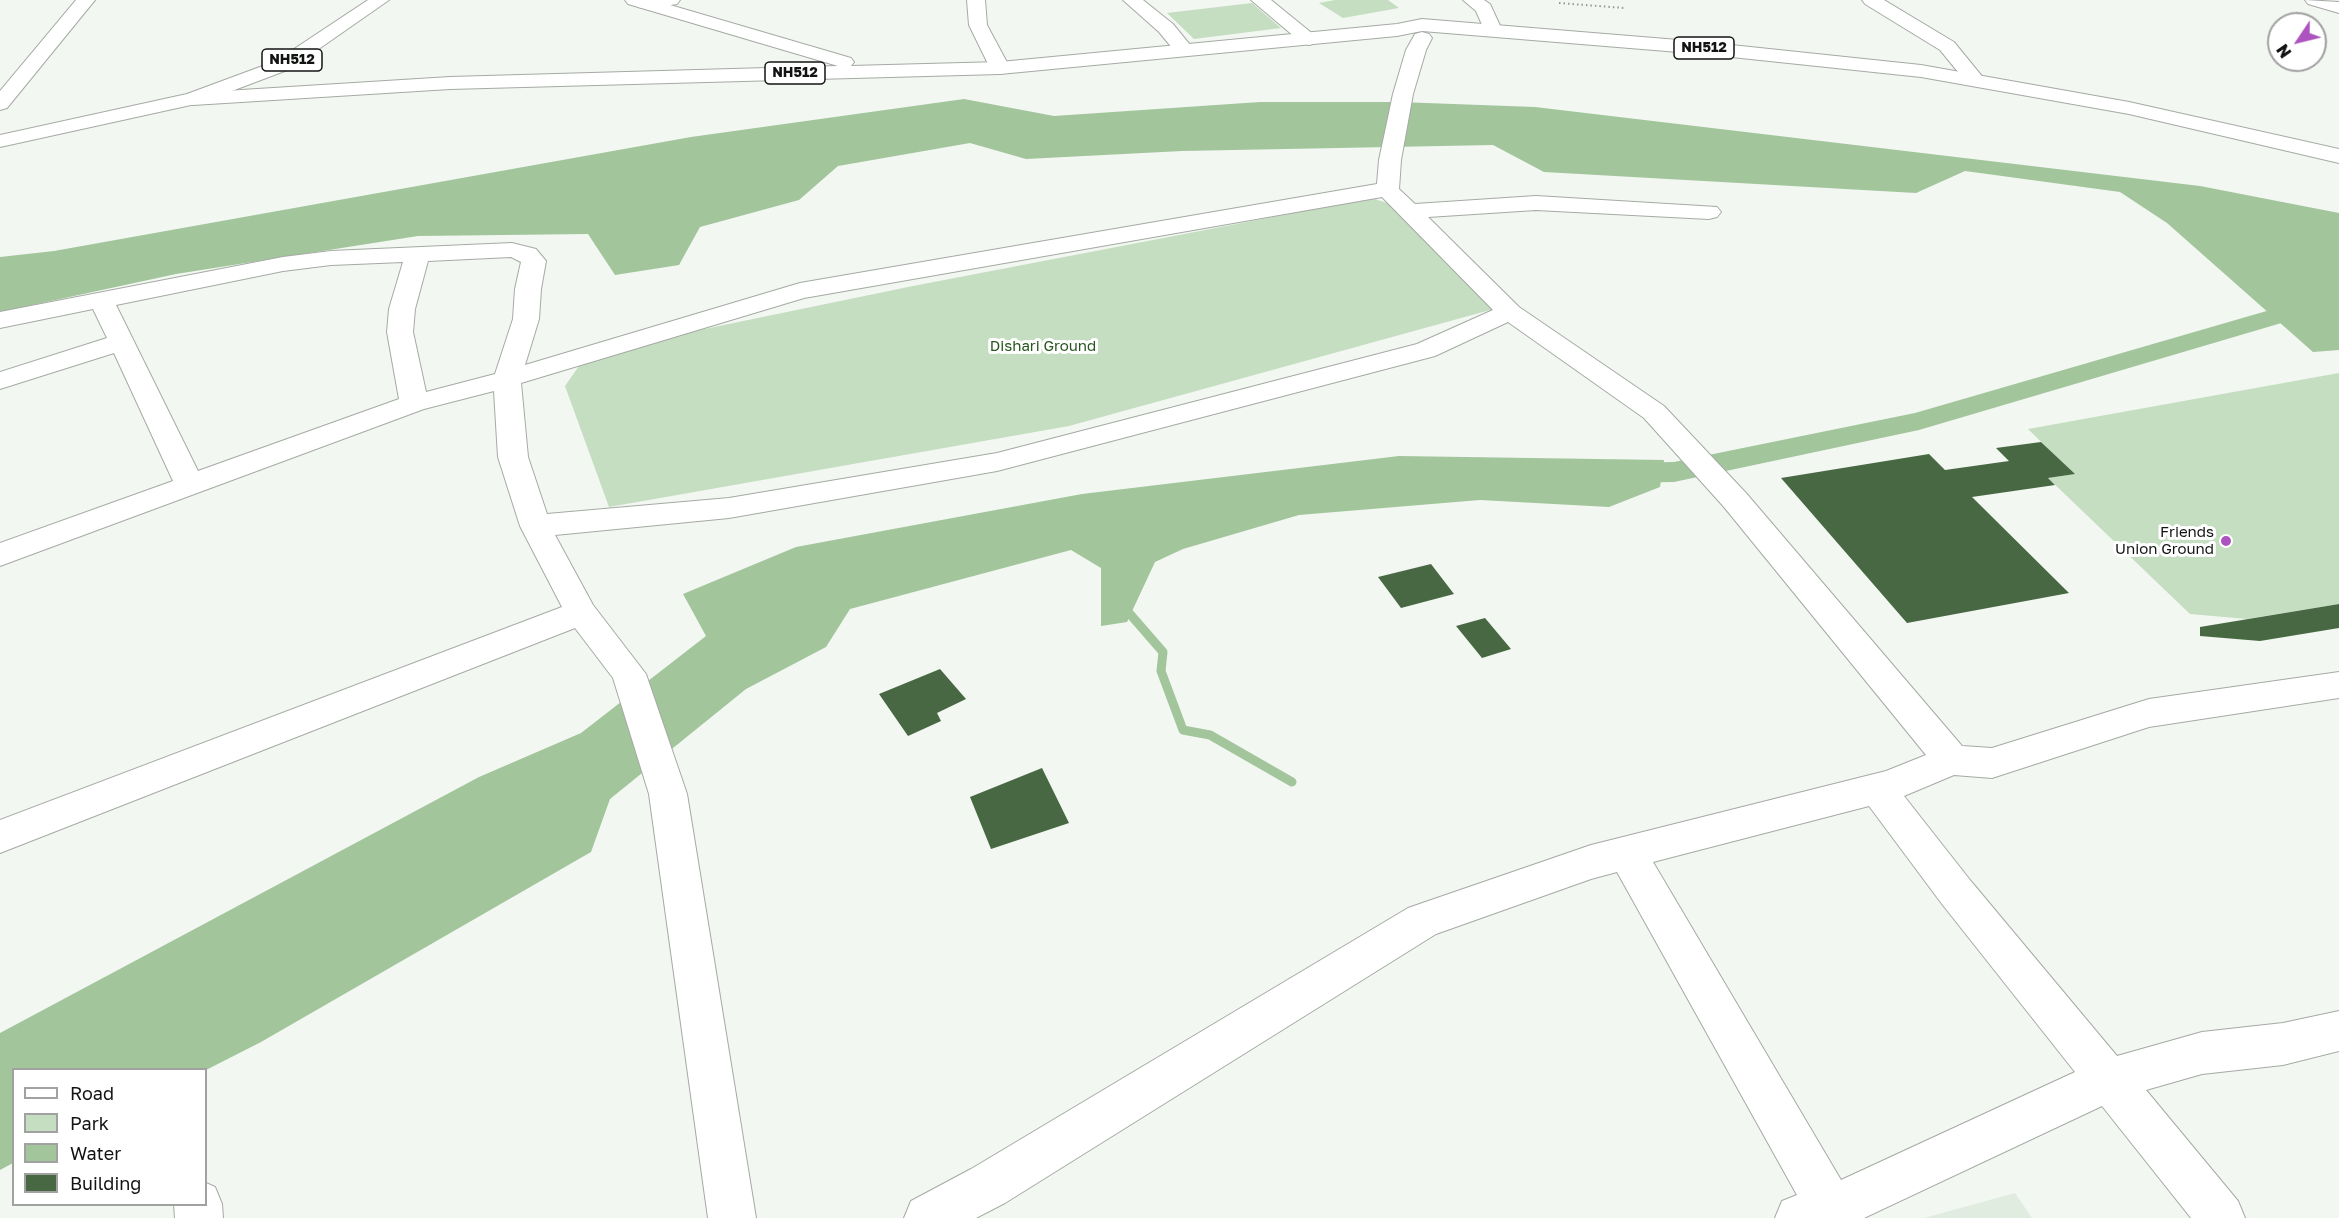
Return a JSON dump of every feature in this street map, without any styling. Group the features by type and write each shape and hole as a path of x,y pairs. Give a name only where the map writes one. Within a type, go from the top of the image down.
{"main road":[{"path":"0,104 86,0"},
{"name":"NH512","path":"0,141 193,99 284,65 380,0"},
{"path":"639,2 671,0"},
{"path":"976,0 978,25 1000,68"},
{"path":"1132,0 1166,27 1185,51"},
{"path":"1260,0 1309,39"},
{"path":"1472,0 1484,8 1493,30"},
{"path":"1871,0 1947,46 1975,80"},
{"path":"2314,0 2339,8"},
{"path":"639,2 874,71"},
{"name":"NH512","path":"193,99 450,83 1000,68 1309,39 1397,30 1422,25 1910,69 2129,108 2339,156"},
{"path":"1397,30 1422,38 1675,58 1909,85 2011,87"},
{"path":"1422,38 1416,50 1403,94 1390,160 1388,190 1510,312 1654,412 1735,500 1952,760"},
{"path":"0,555 414,403 507,379 800,291 1388,190"},
{"path":"1409,211 1536,203 1709,212"},
{"path":"0,320 283,264 331,258 512,250 527,254 534,261 528,289 526,319 507,379 513,457 535,526 581,612 629,674 668,794 732,1218"},
{"path":"414,403 400,332 402,309 418,254"},
{"path":"101,299 190,485"},
{"path":"535,526 729,508 997,462 1426,350 1510,312"},
{"path":"0,381 122,342"},
{"path":"0,837 581,612"},
{"path":"928,1218 988,1185 1422,921 1591,862 1892,785 1952,760 1992,763 2149,713 2339,685"},
{"path":"1877,789 1956,892 2221,1218"},
{"path":"1627,853 1815,1214 2110,1079 2202,1053 2283,1044 2339,1031"}],"path":[{"path":"1559,3 1624,8"}],"shaded area":[{"path":"2015,1193 2032,1218 1924,1218"}],"green space":[{"path":"1335,0 1388,0 1399,8 1343,18 1319,3"},
{"path":"1252,3 1281,28 1194,39 1167,13"},
{"name":"Dishari Ground","path":"1372,198 1402,208 1501,307 1069,426 609,507 565,386 588,353 913,286"},
{"name":"Friends Union Ground","path":"2339,373 2339,604 2247,619 2190,614 2048,478 2074,474 2028,429"}],"water":[{"path":"964,99 1054,116 1260,102 1399,102 1535,107 2200,186 2339,213 2339,350 2313,352 2167,223 2120,192 1965,171 1916,193 1544,172 1493,145 1182,151 1026,159 970,143 838,166 799,200 700,227 679,265 615,275 588,234 418,236 176,274 0,312 0,257 54,251 691,137"},
{"path":"1399,456 1664,460 1660,487 1609,507 1480,500 1299,515 1183,549 1155,562 1127,622 1101,626 1101,568 1071,550 850,609 826,647 746,689 610,799 591,852 261,1042 207,1069 12,1068 12,1164 0,1170 0,1033 479,777 581,733 706,636 683,594 796,547 1082,494"}],"building":[{"path":"2041,442 2075,474 2048,478 2055,485 1972,497 2069,593 1907,623 1781,478 1929,454 1945,470 2009,461 1996,448"},
{"path":"1431,564 1454,594 1401,608 1378,577"},
{"path":"2339,604 2339,628 2260,641 2200,636 2200,627"},
{"path":"1485,618 1511,649 1482,658 1456,626"},
{"path":"940,669 966,699 937,713 941,721 908,736 879,694"},
{"path":"1042,768 1069,823 991,849 970,797"}],"waterway":[{"path":"1618,473 1674,472 1919,421 2339,298"},
{"path":"1123,606 1163,652 1161,671 1183,730 1210,735 1292,782"}],"place":[{"name":"Friends Union Ground","path":"2226,541"}]}
